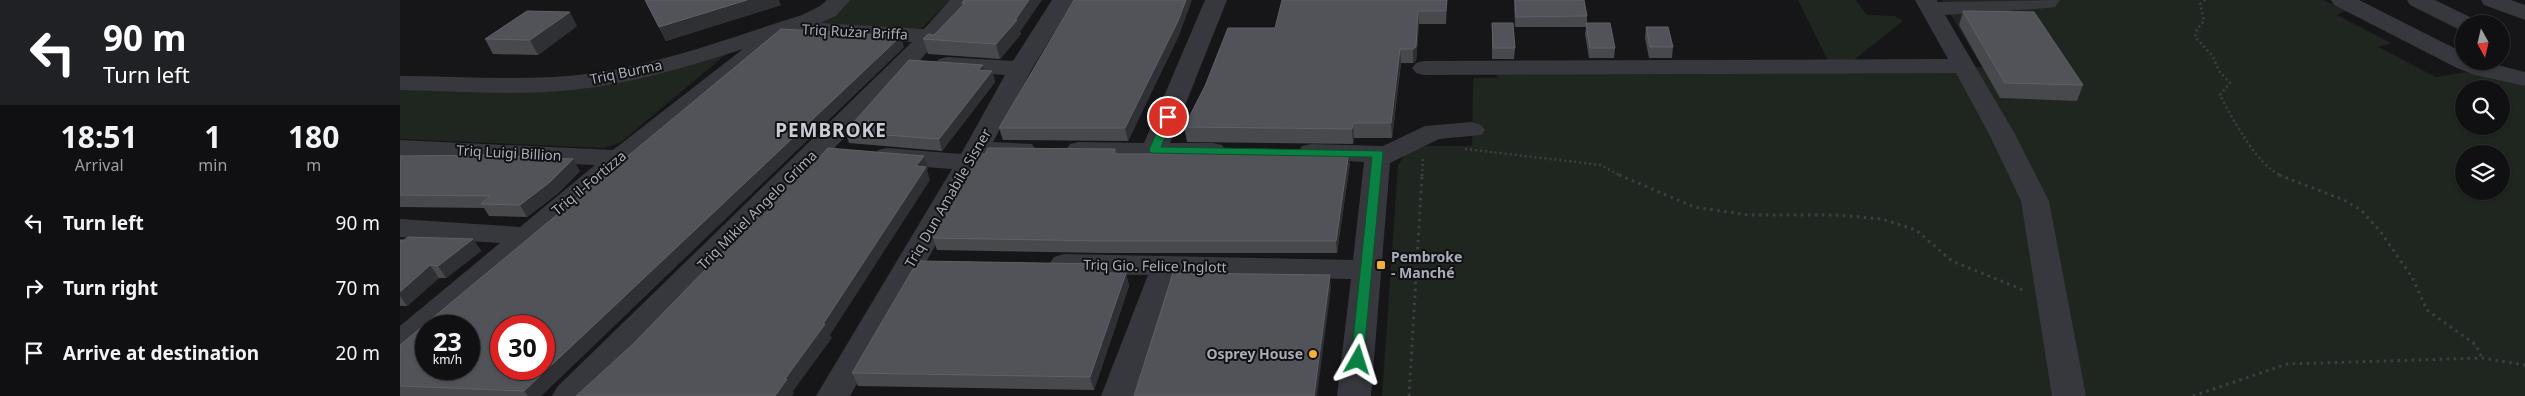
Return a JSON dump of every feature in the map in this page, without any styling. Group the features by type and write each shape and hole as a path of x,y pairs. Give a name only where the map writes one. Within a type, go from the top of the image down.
{"street":[{"name":"Triq Burma","path":"400,83 539,83 594,80 656,67 810,20 828,11 839,0"},
{"name":"Triq Mikiel Angelo Grima","path":"569,396 906,62 962,0"},
{"name":"Triq Dun Amabile Sisner","path":"833,396 912,261 1020,69 1063,0"},
{"path":"1154,150 1216,0"},
{"path":"2049,0 2047,2 1929,4 1962,66 2002,134 2034,200 2069,396"},
{"path":"2342,0 2455,56"},
{"path":"2418,0 2455,18"},
{"path":"2492,0 2525,14"},
{"name":"Triq Rużar Briffa","path":"784,28 928,36"},
{"name":"Triq il-Fortizza","path":"400,343 619,158 784,28"},
{"path":"906,62 1020,69"},
{"path":"1424,68 1962,66"},
{"path":"2483,70 2525,79"},
{"path":"1290,152 1377,157 1434,131 1468,140"},
{"name":"Triq Luigi Billion","path":"400,148 619,158"},
{"path":"818,150 855,153 972,156 1051,150 1232,151"},
{"path":"1354,396 1377,157"},
{"path":"400,228 526,236"},
{"path":"912,261 942,262"},
{"name":"Triq Gio. Felice Inglott","path":"1039,264 1367,270"},
{"path":"1118,396 1166,266"}],"path":[{"path":"2205,0 2200,4 2204,21 2197,29 2195,37 2212,55 2219,71 2230,83 2220,96 2236,127 2248,140 2263,164 2276,174 2344,200 2361,210 2380,231 2412,277 2427,310 2437,319 2476,345 2482,358"},
{"path":"1468,140 1601,165 1630,181 1694,207 1748,215 1836,215 1882,219 1916,230 1952,261 2053,304"},
{"path":"1409,396 1423,159"},
{"path":"2194,396 2287,364 2482,358 2525,365"}],"shaded area":[{"path":"848,0 950,0 923,27 903,32 820,28 817,22"},
{"path":"1798,0 1855,0 1867,15 1895,16 1903,21 1846,66 1830,65"},
{"path":"1942,0 2323,0 2346,11 2337,15 2391,43 2378,47 2436,77 2466,72 2500,80 2455,80 2455,135 2510,135 2510,82 2525,86 2525,396 1382,396 1398,165 1411,146 1472,146 1473,78 1498,78 1495,74 1982,67"},
{"path":"730,51 621,142 605,148 400,139 400,89 576,88"}],"building":[{"path":"645,0 690,1 747,0 659,27"},
{"path":"964,0 1029,0 1015,20 1017,20 996,44 923,39 928,34 934,35 965,3 962,3"},
{"path":"1074,0 1186,0 1178,21 1125,128 999,128"},
{"path":"1282,0 1447,0 1446,11 1418,11 1416,47 1413,49 1400,49 1391,123 1353,123 1352,129 1184,127 1205,86 1228,28 1275,28"},
{"path":"1515,0 1584,0 1587,16 1516,17"},
{"path":"527,11 570,12 530,40 485,39"},
{"path":"1963,11 2034,12 2083,85 2005,83"},
{"path":"1492,23 1513,23 1515,48 1493,48"},
{"path":"1586,23 1610,23 1615,48 1590,48"},
{"path":"1646,27 1668,27 1673,47 1650,47"},
{"path":"781,29 901,36 555,362 555,315 490,315 490,380 536,380 524,391 400,386 400,345 415,333 415,380 480,380 480,315 436,315"},
{"path":"909,60 983,65 978,70 992,71 939,139 845,132"},
{"path":"828,148 924,156 916,166 926,167 823,324 825,324 775,396 576,396 632,345 814,158 818,159"},
{"path":"988,148 1115,149 1113,154 1173,154 1175,150 1349,151 1336,241 1101,241 933,238 979,154 985,154"},
{"path":"491,155 573,159 550,182 520,205 481,204 490,196 400,195 400,156"},
{"path":"408,237 473,239 438,266 430,265 400,292 400,240"},
{"path":"920,261 1101,264 1101,273 1126,273 1090,377 852,373 913,269 916,269"},
{"path":"1173,273 1330,275 1314,396 1134,396"}],"place":[{"name":"Pembroke - Manché","path":"1381,265"},
{"name":"Osprey House","path":"1313,354"}],"district":[{"name":"PEMBROKE","path":"831,130"}],"route":[{"path":"1168,117 1154,150 1378,153 1358,360"}]}
